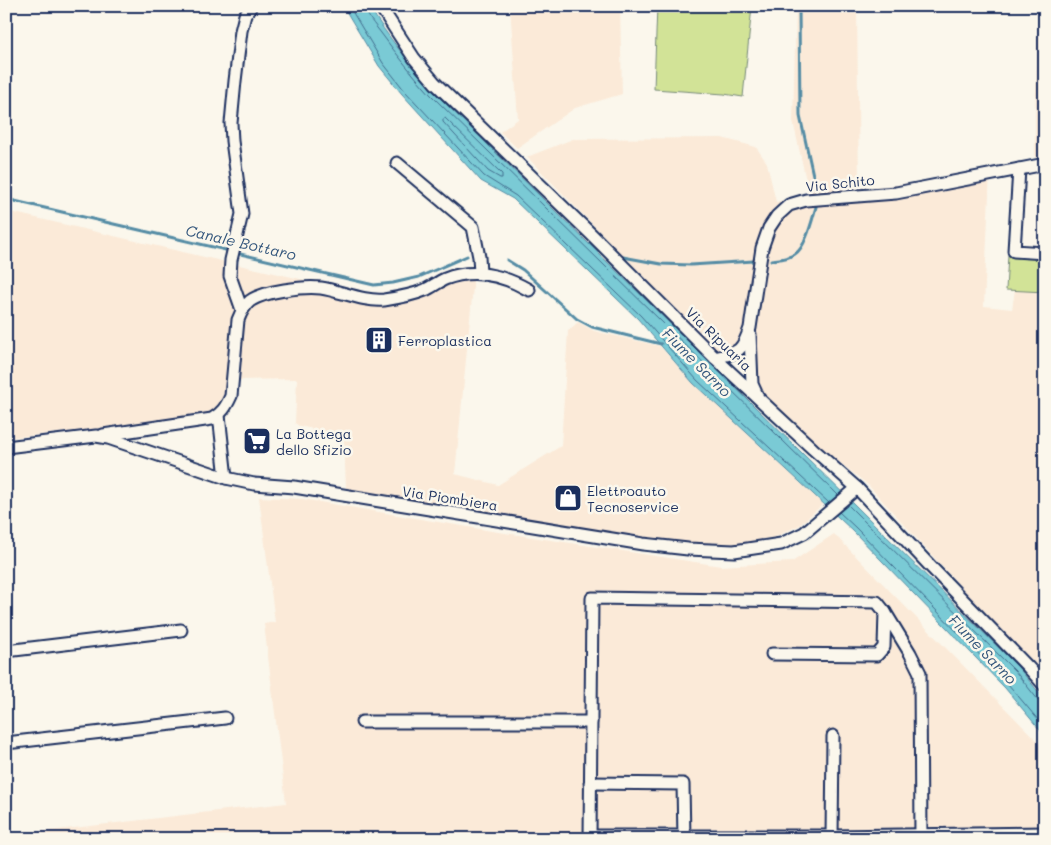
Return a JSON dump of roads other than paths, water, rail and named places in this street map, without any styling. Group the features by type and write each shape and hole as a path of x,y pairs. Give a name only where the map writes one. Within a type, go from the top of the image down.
{"street":[{"name":"Via Ripuaria","path":"380,6 414,58 436,83 715,358 857,488 1045,686"},
{"path":"242,310 230,276 230,260 242,214 231,123 242,32 245,15 250,8"},
{"path":"398,163 473,227 480,273"},
{"name":"Via Schito","path":"715,358 733,354 740,350 746,339 750,328 762,248 769,228 777,216 789,205 806,200 896,193 1045,164"},
{"path":"1019,169 1014,251 1045,253"},
{"path":"226,478 220,415 231,396 238,320 242,310 258,296 310,287 373,300 384,300 424,290 445,279 464,273 485,273 514,282 529,290"},
{"path":"750,328 752,384 759,398"},
{"name":"Via Piombiera","path":"6,447 212,419 220,415"},
{"name":"Via Piombiera","path":"96,436 108,438 226,478 249,483 294,487 643,544 688,549 734,551 781,544 804,533 857,488"},
{"path":"921,836 920,673 885,612 876,602 592,598 590,837 832,837 921,836 1045,833"},
{"path":"772,654 877,655 884,646 885,612"},
{"path":"6,651 181,630"},
{"path":"6,743 226,718"},
{"path":"362,722 591,722"},
{"path":"832,736 832,837"},
{"path":"590,783 684,784 684,838"}],"water":[{"name":"Fiume Sarno","path":"343,6 369,6 391,39 434,92 1018,667 1045,700 1045,736 1005,688 853,531 693,383 638,319 513,199 481,181 379,66"}],"waterway":[{"path":"799,6 800,116 816,189"},
{"name":"Canale Bottaro","path":"6,199 230,251"},
{"path":"771,260 789,257 799,251 808,233 816,207"},
{"name":"Canale Bottaro","path":"236,253 374,285 419,277 467,256"},
{"path":"623,257 661,264 691,265 754,261"},
{"name":"Canale Bottaro","path":"507,260 523,270 577,319 592,327 661,344"}],"place":[{"name":"Ferroplastica","path":"379,340"},
{"name":"La Bottega dello Sfizio","path":"257,441"},
{"name":"Elettroauto Tecnoservice","path":"568,498"}]}
